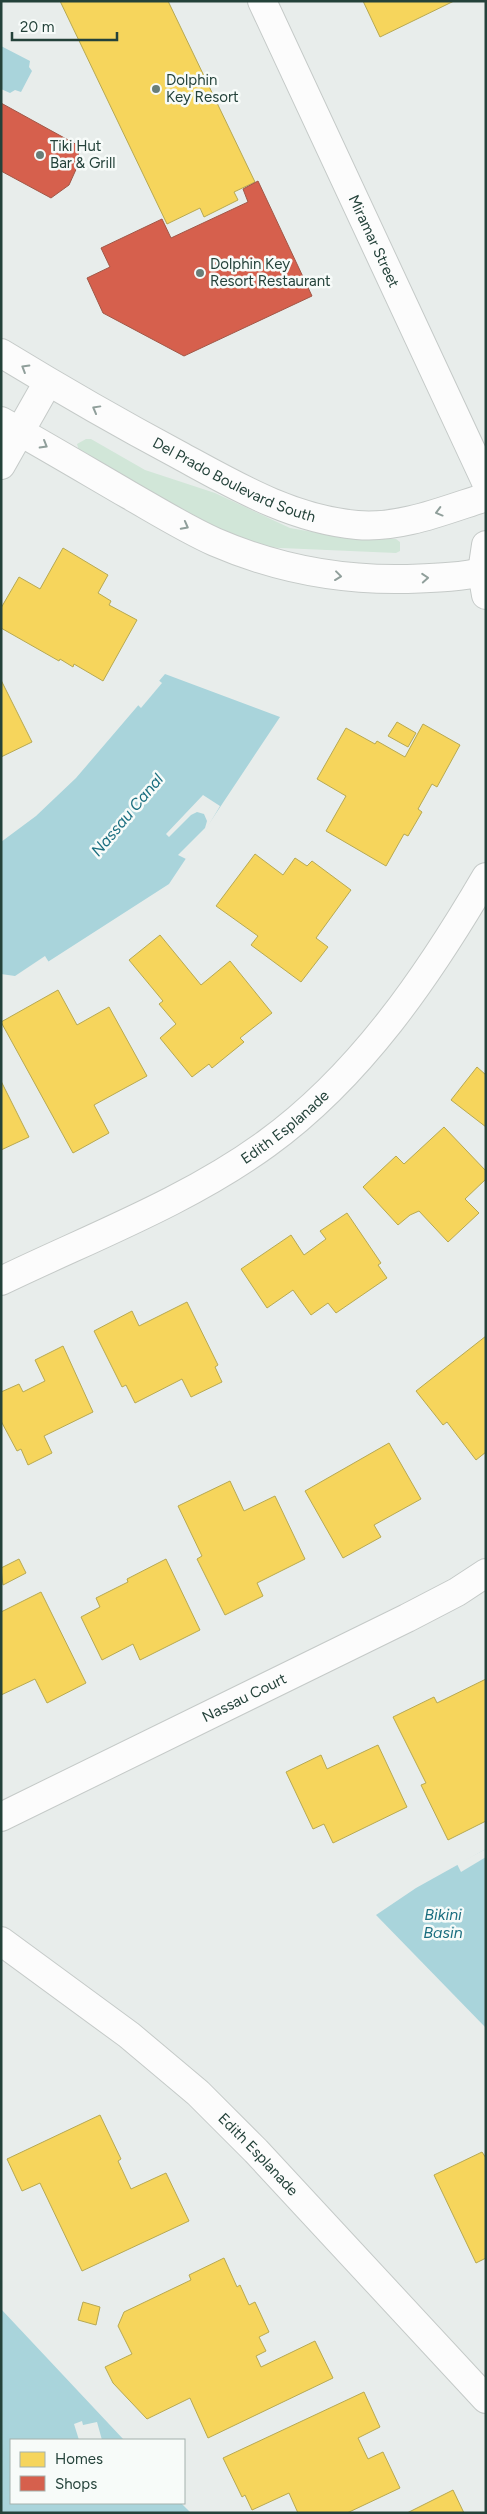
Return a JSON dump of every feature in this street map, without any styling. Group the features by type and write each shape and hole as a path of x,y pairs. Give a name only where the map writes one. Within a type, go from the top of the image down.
{"street":[{"name":"Miramar Street","path":"262,1 486,482"},
{"name":"Del Prado Boulevard South","path":"1,354 48,382 266,502 311,518 358,526 394,524 486,497"},
{"path":"1,465 11,426 48,382"},
{"path":"11,426 214,542 293,568 336,576 376,579 458,576 485,579 486,545"},
{"name":"Edith Esplanade","path":"1,1282 183,1194 265,1145 298,1119 360,1057 409,995 461,919 486,877"},
{"name":"Nassau Court","path":"1,1817 407,1618 457,1592 486,1573"},
{"name":"Edith Esplanade","path":"1,1941 129,2035 198,2093 256,2151 486,2399"}],"green space":[{"path":"86,439 91,439 145,470 215,493 290,528 341,537 396,539 400,542 400,551 396,553 258,547 203,524 80,454 77,444"}],"water":[{"path":"1,46 30,61 29,67 32,71 21,92 15,90 10,93 1,89"},
{"name":"Nassau Canal","path":"165,674 280,717 169,884 1,992 1,842 36,816 76,778"},
{"name":"Bikini Basin","path":"486,1849 486,2028 376,1915 416,1888"},
{"path":"1,2309 123,2439 10,2439 10,2504 182,2504 191,2513 1,2513"}],"pier":[{"path":"157,679 162,683 141,708 136,703"},
{"path":"203,795 220,806 204,833 206,835 186,859 178,855 205,828 207,821 204,814 197,812 191,815 169,837 166,834"},
{"path":"45,956 50,964 2,992 1,974 15,976"},
{"path":"486,1849 486,1857 461,1872 457,1864"},
{"path":"82,2421 83,2425 97,2422 102,2439 79,2439 74,2424"}],"building: Homes":[{"name":"Dolphin Key Resort","path":"60,1 168,1 255,182 234,192 238,200 204,217 200,208 167,224"},
{"path":"363,1 454,1 380,37"},
{"path":"63,548 108,575 98,593 111,601 109,605 137,620 103,681 74,664 73,667 60,659 59,661 1,628 1,608 19,577 40,589"},
{"path":"1,680 32,742 1,757"},
{"path":"397,722 416,733 408,747 388,736"},
{"path":"423,724 460,745 437,787 432,784 418,809 422,812 408,836 404,834 386,866 326,831 346,796 317,779 346,728 375,744 377,741 405,757"},
{"path":"255,854 283,875 295,858 307,866 312,861 351,890 316,938 328,947 301,982 251,945 258,936 216,906"},
{"path":"160,935 201,985 230,961 272,1013 240,1038 244,1042 212,1068 209,1064 192,1077 160,1038 176,1024 159,1004 163,1001 129,960"},
{"path":"58,990 77,1025 109,1007 147,1076 94,1105 109,1133 73,1153 1,1022"},
{"path":"477,1067 486,1075 486,1127 451,1100"},
{"path":"1,1081 29,1137 1,1150"},
{"path":"444,1127 486,1171 486,1179 465,1199 479,1213 448,1242 419,1211 410,1215 398,1225 363,1187 396,1156 404,1164"},
{"path":"347,1213 381,1263 378,1265 387,1278 336,1313 328,1303 311,1315 293,1290 267,1308 241,1269 291,1235 304,1255 326,1239 320,1231"},
{"path":"187,1302 218,1365 215,1367 222,1382 191,1397 182,1379 135,1403 126,1385 122,1387 94,1331 132,1311 139,1326"},
{"path":"486,1336 486,1452 476,1460 447,1422 443,1425 416,1391"},
{"path":"63,1346 93,1412 44,1436 52,1453 28,1465 21,1449 17,1451 1,1421 1,1392 19,1384 23,1392 45,1381 35,1360"},
{"path":"389,1443 421,1499 374,1525 381,1537 343,1558 305,1491"},
{"path":"230,1481 244,1511 275,1496 305,1559 257,1583 263,1596 225,1615 197,1559 202,1556 178,1506"},
{"path":"19,1559 26,1573 3,1585 1,1568"},
{"path":"166,1559 200,1630 140,1660 133,1644 102,1660 81,1617 100,1607 96,1598 128,1582 127,1579"},
{"path":"41,1592 86,1683 47,1703 35,1679 1,1695 1,1612"},
{"path":"486,1679 486,1821 448,1840 421,1785 426,1783 393,1717 434,1697 437,1703"},
{"path":"378,1745 407,1807 333,1843 324,1824 313,1829 286,1772 321,1755 327,1769"},
{"path":"100,2115 121,2159 118,2161 131,2189 166,2173 189,2221 82,2271 40,2183 22,2191 7,2159"},
{"path":"482,2152 486,2158 486,2258 476,2263 434,2175"},
{"path":"224,2258 237,2287 240,2285 249,2305 255,2302 269,2332 259,2337 266,2351 256,2356 261,2367 315,2341 333,2378 208,2438 190,2398 147,2419 113,2383 105,2367 132,2354 118,2326 124,2312 191,2280 189,2275"},
{"path":"83,2302 100,2307 96,2325 78,2320"},
{"path":"364,2392 380,2427 358,2438 368,2459 383,2452 400,2488 347,2513 298,2513 289,2493 252,2510 245,2495 242,2497 223,2458"},
{"path":"453,2490 464,2513 407,2513"}],"building: Shops":[{"name":"Tiki Hut Bar & Grill","path":"1,103 79,146 78,165 69,185 51,198 1,171"},
{"name":"Dolphin Key Resort Restaurant","path":"258,181 312,296 184,356 103,313 87,278 110,267 101,248 162,219 171,238 248,202 243,189"}],"place":[{"name":"Dolphin Key Resort","path":"156,89"},
{"name":"Tiki Hut Bar & Grill","path":"40,155"},
{"name":"Dolphin Key Resort Restaurant","path":"200,273"}]}
